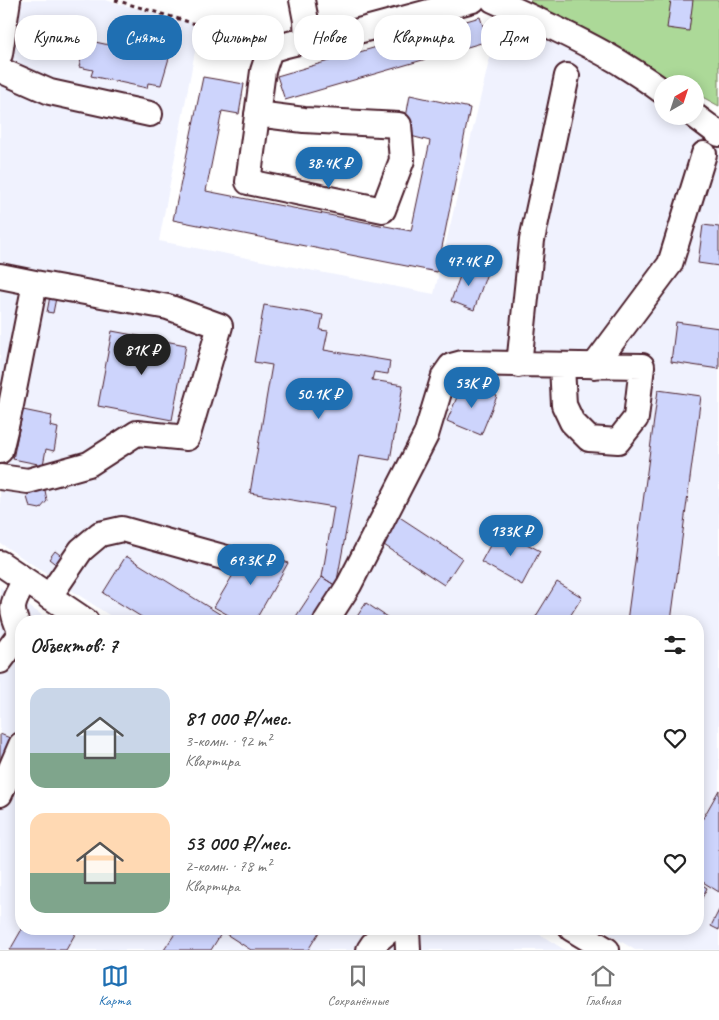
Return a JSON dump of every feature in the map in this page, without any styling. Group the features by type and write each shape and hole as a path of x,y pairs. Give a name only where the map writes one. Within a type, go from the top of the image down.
{"street":[{"path":"0,54 8,0"},
{"path":"364,29 473,0"},
{"path":"494,0 588,44 654,85"},
{"path":"308,2 308,15"},
{"path":"257,114 304,120 399,125 402,160 383,210 248,182 257,114 263,70 266,60"},
{"path":"0,70 50,92 150,114"},
{"path":"519,365 532,240 567,76"},
{"path":"704,123 719,134"},
{"path":"594,366 670,264 704,154"},
{"path":"0,276 168,307 220,326 187,438 137,433 89,464 28,481 0,477"},
{"path":"0,451 35,283"},
{"path":"330,615 348,586 426,435 444,376 451,366 462,363 642,366 636,418 618,441 589,439 572,422 564,404 562,365"},
{"path":"49,597 81,550 100,534 122,529 230,560"},
{"path":"0,563 77,615"},
{"path":"15,621 12,604 25,580"},
{"path":"0,661 15,641"},
{"path":"0,794 15,759"},
{"path":"369,950 384,935"},
{"path":"408,935 408,950"},
{"path":"582,935 607,950"}],"path":[{"path":"115,0 192,23"}],"shaded area":[{"path":"13,0 105,0 162,15 107,15 107,60 182,60 182,20 192,23 193,60 159,241 434,294 489,60 546,60 546,31 654,92 654,125 704,125 704,123 719,133 719,950 635,950 611,935 704,935 704,615 109,615 0,543 0,59"},
{"path":"502,6 518,15 500,15"},
{"path":"0,587 42,615 15,615 15,935 541,935 565,950 0,950"}],"green space":[{"path":"531,0 719,0 719,106 704,98 704,75 663,75 530,2"}],"building":[{"path":"671,0 693,0 689,31 667,28"},
{"path":"480,17 481,43 471,46 471,20"},
{"path":"97,42 107,45 107,60 168,60 161,85 148,83 147,88 91,76 93,70 79,67 81,60 97,60"},
{"path":"374,48 374,60 423,60 285,100 277,76 332,60 364,60 364,51"},
{"path":"203,77 244,84 239,114 222,111 206,191 411,231 430,141 403,134 410,95 470,108 437,272 173,220"},
{"path":"703,225 719,227 719,266 698,263"},
{"path":"464,265 487,273 474,310 451,301"},
{"path":"50,296 56,298 53,313 47,312"},
{"path":"264,305 323,315 320,330 328,331 324,350 390,361 388,374 374,372 372,380 403,385 390,460 360,455 336,586 322,577 334,507 250,493 272,365 254,362"},
{"path":"676,322 719,328 719,369 671,362"},
{"path":"112,331 186,345 172,420 98,406"},
{"path":"463,383 497,396 481,435 447,421"},
{"path":"658,390 701,396 672,615 628,615"},
{"path":"23,410 52,416 50,426 58,428 54,451 46,449 43,465 13,459"},
{"path":"34,488 45,490 47,501 40,509 30,507 27,497"},
{"path":"398,516 462,558 444,585 381,543"},
{"path":"499,529 540,551 522,585 481,562"},
{"path":"250,546 288,563 258,615 228,615 214,607"},
{"path":"55,551 64,558 58,566 49,559"},
{"path":"126,556 221,615 138,615 103,593"},
{"path":"322,577 336,586 316,615 297,615"},
{"path":"557,582 582,597 571,615 537,615"},
{"path":"366,603 384,615 358,615"},
{"path":"0,734 15,740 0,775"},
{"path":"719,790 719,892 704,883 704,816"},
{"path":"719,910 719,930 711,926"},
{"path":"19,935 75,935 66,950 10,950"},
{"path":"174,935 220,935 211,950 164,950"},
{"path":"228,935 317,935 308,950 251,950"}]}
